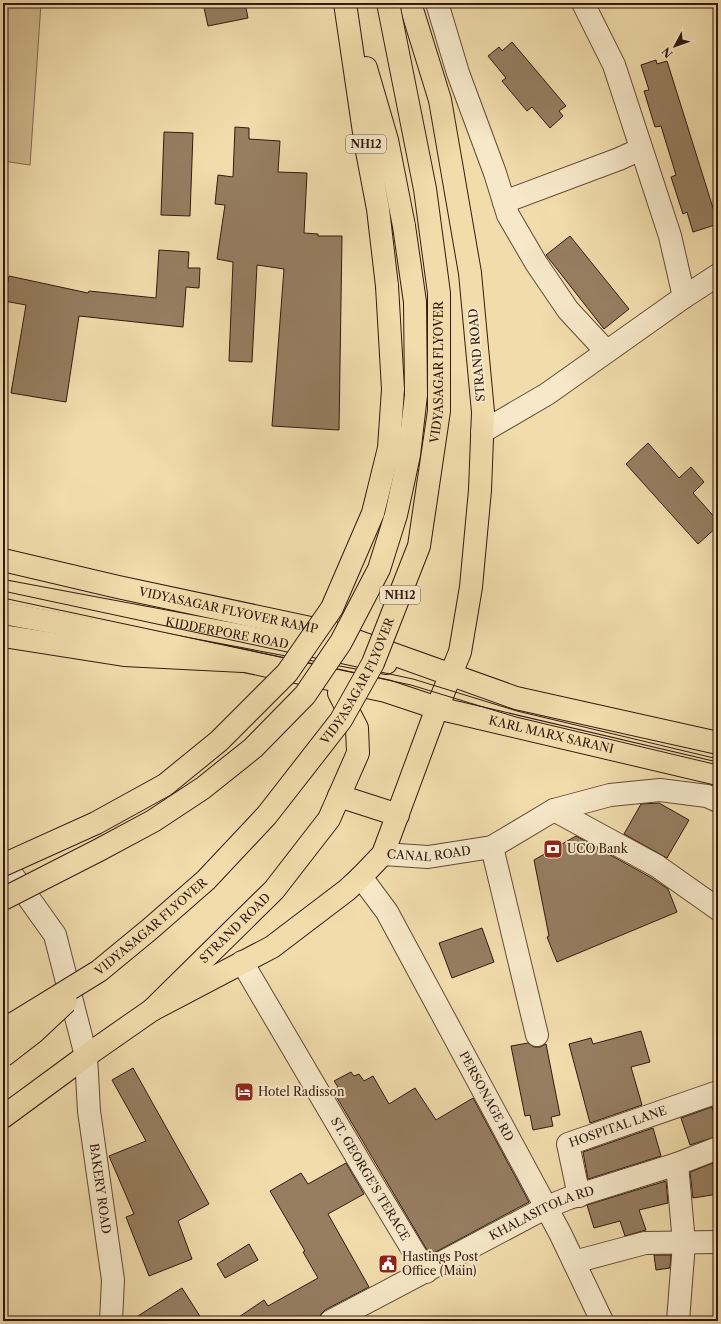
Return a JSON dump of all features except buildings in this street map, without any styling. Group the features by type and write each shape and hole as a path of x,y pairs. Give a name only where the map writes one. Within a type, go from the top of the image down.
{"main road":[{"path":"3,899 153,821 203,788 253,748 305,695 341,642 378,569 396,515 409,455 416,395 415,302 404,226 387,140 346,3"},
{"name":"NH12","path":"3,865 96,823 165,785 213,746 287,673 332,608 374,513 389,448 393,389 387,286 378,209 366,146 346,3"},
{"name":"VIDYASAGAR FLYOVER","path":"3,1030 99,971 206,880 267,815 341,720 373,663 419,546 439,411 439,293 425,189 388,3"},
{"name":"STRAND ROAD","path":"383,854 437,708 460,652 471,586 480,490 483,412 470,272 440,100 410,3"},
{"name":"VIDYASAGAR FLYOVER RAMP","path":"3,560 118,587 334,633 451,675"},
{"name":"KIDDERPORE ROAD","path":"3,590 451,675"},
{"name":"KIDDERPORE ROAD","path":"3,613 132,637 386,691"},
{"path":"3,636 124,655 243,661"},
{"path":"451,675 516,698 718,743"},
{"name":"STRAND ROAD","path":"3,1117 152,1010 274,890 329,819 358,753 357,728 341,696 327,678"},
{"name":"KARL MARX SARANI","path":"386,691 437,708 718,774"},
{"path":"339,796 398,814"},
{"path":"3,857 41,848"},
{"name":"CANAL ROAD","path":"152,1010 272,947 347,890 361,878 383,854"},
{"path":"3,1056 34,1032 99,971"}],"street":[{"path":"583,3 614,65 670,236 684,297"},
{"path":"442,5 458,73 495,173 508,215 536,263 568,310 606,351"},
{"path":"504,202 641,149"},
{"path":"482,432 547,394 606,351 718,275"},
{"name":"CANAL ROAD","path":"383,854 428,858 492,847 554,810 610,795 660,790 707,796 718,801"},
{"path":"554,810 657,866 718,909"},
{"path":"492,847 537,1035"},
{"name":"BAKERY ROAD","path":"3,862 55,935 86,1056 89,1111 113,1280 111,1321"},
{"name":"PERSONAGE RD","path":"361,878 387,912 547,1207 602,1321"},
{"name":"ST. GEORGE'S TERACE","path":"242,962 426,1272"},
{"name":"HOSPITAL LANE","path":"579,1196 568,1144 718,1092"},
{"name":"KHALASITOLA RD","path":"331,1321 547,1207 569,1198 677,1164 718,1148"},
{"path":"677,1164 684,1243 678,1321"},
{"path":"574,1262 645,1243 718,1242"}],"shaded area":[{"path":"3,3 41,3 30,165 3,161"}],"tram line":[{"path":"3,591 413,679 517,711 718,759"},
{"path":"3,598 411,685 516,717 718,765"}],"place":[{"name":"UCO Bank","path":"553,849"},
{"name":"Hotel Radisson","path":"244,1092"},
{"name":"Hastings Post Office (Main)","path":"388,1264"}]}
